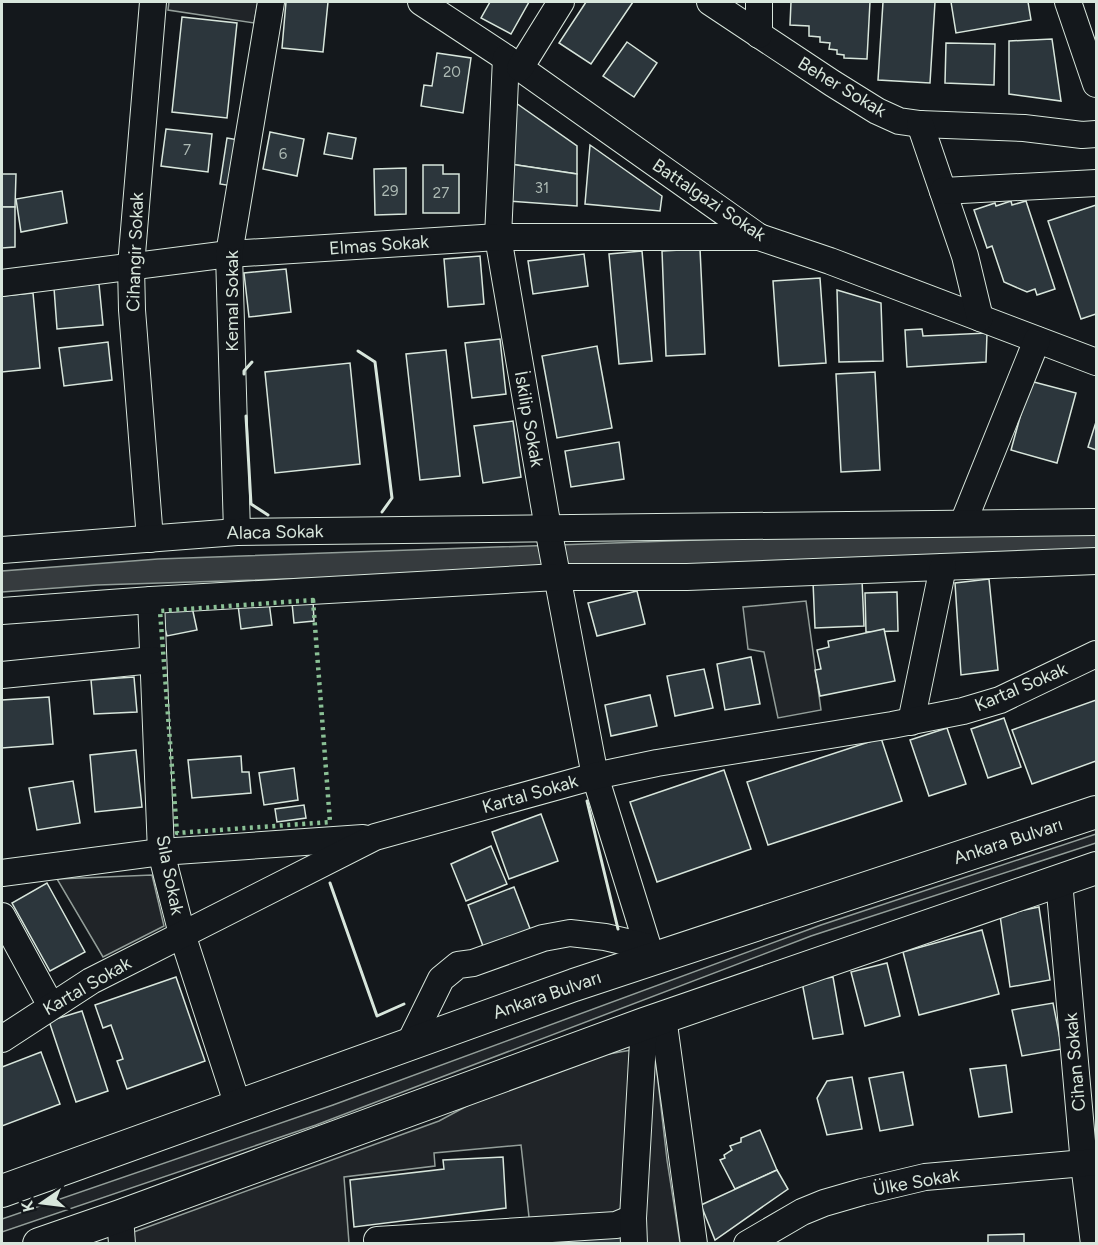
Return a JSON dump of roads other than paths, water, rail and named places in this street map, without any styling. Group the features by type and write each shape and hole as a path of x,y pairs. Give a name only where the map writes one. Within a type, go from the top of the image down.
{"main road":[{"name":"Ankara Bulvarı","path":"2,1191 410,1042 574,985 1096,812"},
{"path":"39,1244 121,1230 653,1021 1096,868"}],"street":[{"name":"Cihangir Sokak","path":"150,539 132,310 131,266 153,2"},
{"name":"Kemal Sokak","path":"237,532 230,254 271,2"},
{"name":"Battalgazi Sokak","path":"420,2 513,63 759,237 830,261 1096,362"},
{"path":"513,63 561,2"},
{"name":"Beher Sokak","path":"710,2 876,111 899,121 1082,135 1096,134"},
{"path":"759,2 759,35"},
{"path":"1068,2 1096,84"},
{"name":"İskilip Sokak","path":"410,1042 441,979 458,965 473,963 543,938 570,933 605,937 648,947 595,776 498,237 513,63"},
{"path":"920,124 965,256 981,318"},
{"path":"943,191 1096,183"},
{"name":"Elmas Sokak","path":"2,283 230,254 498,237 759,237"},
{"path":"963,523 1037,340"},
{"name":"Alaca Sokak","path":"2,550 237,532 550,535 963,523 1096,522"},
{"path":"2,611 557,575 687,577 1096,561"},
{"path":"910,722 943,567"},
{"name":"Sıla Sokak","path":"151,600 161,852 183,934 238,1106"},
{"name":"Kartal Sokak","path":"2,1039 91,981 375,837 595,776 963,711 1000,700 1096,654"},
{"path":"2,675 153,660"},
{"path":"2,873 161,852 375,837"},
{"name":"Cihan Sokak","path":"1059,881 1090,1163 1094,1244"},
{"path":"2,916 51,1006"},
{"path":"634,1244 633,1218 653,1021"},
{"path":"653,1021 694,1244"},
{"name":"Ülke Sokak","path":"747,1244 802,1212 872,1189 925,1177 1090,1163"},
{"path":"377,1240 616,1225 633,1218"}]}
